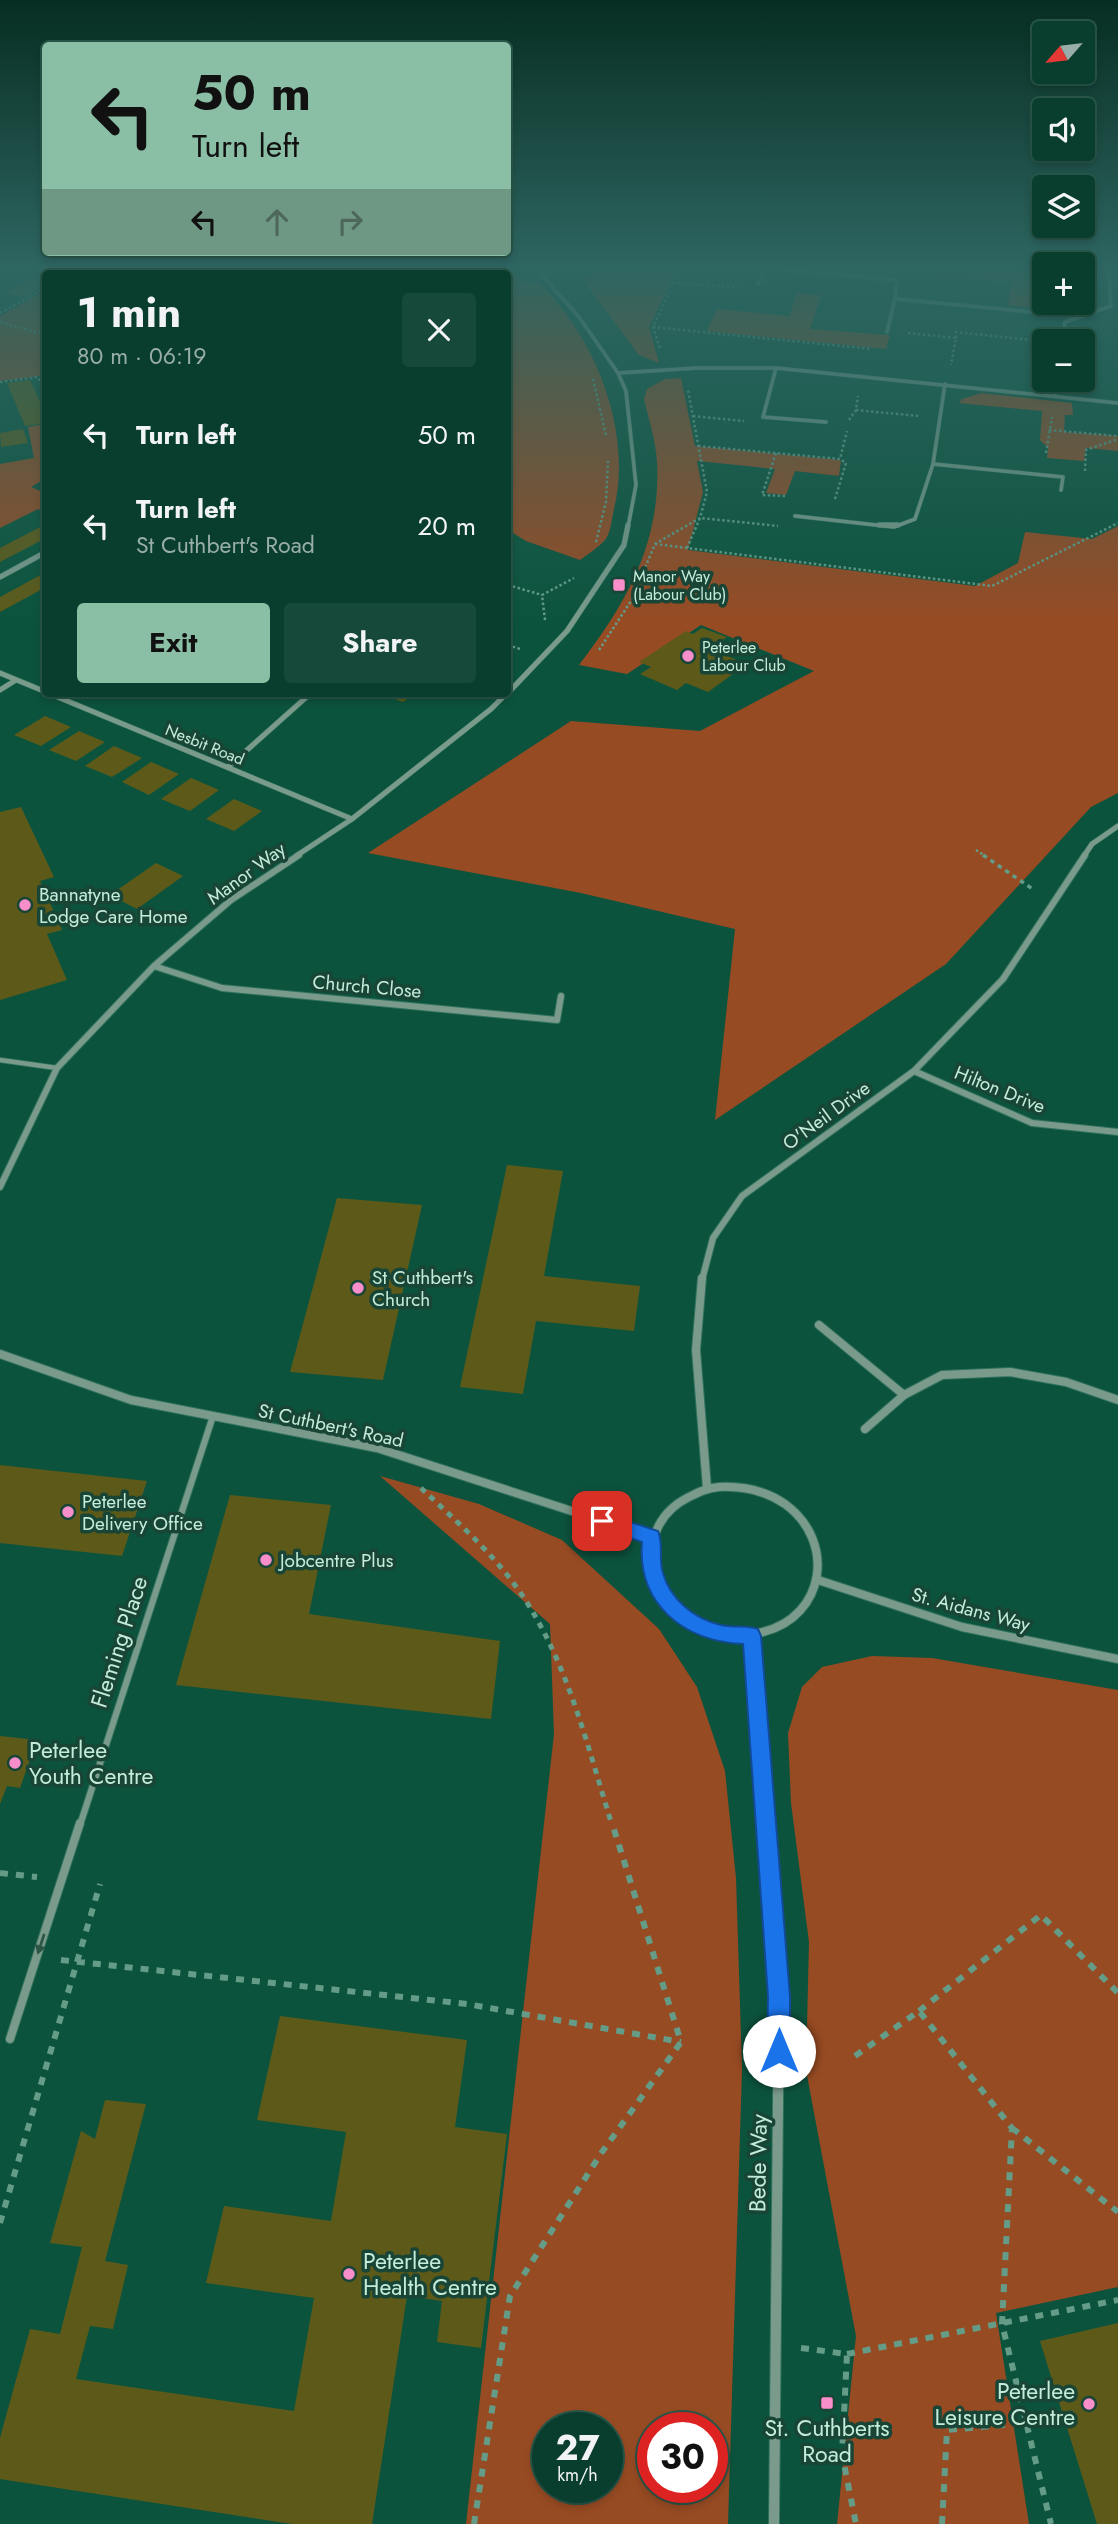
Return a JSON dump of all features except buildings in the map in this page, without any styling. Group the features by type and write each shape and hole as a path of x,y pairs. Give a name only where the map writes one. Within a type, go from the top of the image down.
{"street":[{"name":"Manor Way","path":"511,689 567,631 624,545 636,485 625,388"},
{"path":"771,388 763,417 826,422"},
{"path":"795,516 894,527 915,519 933,464 945,388"},
{"path":"984,388 1118,403"},
{"path":"933,464 1063,477 1061,490"},
{"path":"0,577 42,554"},
{"name":"Nesbit Road","path":"0,673 42,691"},
{"path":"0,690 16,680"},
{"name":"Nesbit Road","path":"57,697 352,819"},
{"path":"228,766 306,697"},
{"name":"Manor Way","path":"0,1187 57,1068 154,966 231,900 352,819 503,697"},
{"name":"O'Neil Drive","path":"707,1488 696,1350 700,1287 713,1238 742,1196 914,1071 1003,979 1092,845 1118,826"},
{"name":"Church Close","path":"154,966 222,988 557,1020 561,996"},
{"name":"Hilton Drive","path":"914,1071 1032,1123 1118,1132"},
{"path":"819,1325 904,1395"},
{"name":"St Cuthbert's Road","path":"0,1354 131,1400 377,1448 652,1537"},
{"path":"865,1429 904,1395 943,1375 1010,1372 1066,1382 1118,1400"},
{"path":"742,1487 762,1492 787,1506 806,1526 818,1554 818,1580 807,1605 786,1623 751,1636 722,1634 692,1623 669,1604 658,1588 650,1562 652,1537 662,1516 682,1499 707,1488 742,1487"},
{"name":"St. Aidans Way","path":"818,1580 962,1628 1118,1659"},
{"name":"Bede Way","path":"751,1636 779,1997 774,2524"}],"lane":[{"path":"0,1060 57,1068"},
{"name":"Fleming Place","path":"10,2039 213,1416"}],"path":[{"path":"595,388 606,439"},
{"path":"687,548 700,518 707,492 689,388"},
{"path":"1042,475 1055,395"},
{"path":"856,410 941,418"},
{"path":"1049,430 1118,438"},
{"path":"1063,477 1084,475 1086,450 1118,438"},
{"path":"599,650 631,601 656,544 700,518 783,527 795,516 799,498 762,495 776,453"},
{"path":"835,500 846,463 840,458"},
{"path":"595,544 604,520 610,485 608,460"},
{"path":"656,544 992,586 1118,523"},
{"path":"511,586 542,595 580,575"},
{"path":"540,629 545,621 542,595"},
{"path":"511,646 521,650"},
{"path":"519,657 521,650 529,646"},
{"path":"976,850 1055,904"},
{"path":"416,1483 464,1528 520,1592 565,1672 681,2042"},
{"path":"0,1872 61,1879"},
{"path":"0,2224 55,2045 75,1962 100,1884"},
{"path":"855,2056 919,2011 1041,1914 1118,1993"},
{"path":"36,1958 467,2004 681,2042"},
{"path":"919,2011 1012,2128 1118,2212"},
{"path":"474,2524 510,2296 602,2152 681,2042"},
{"path":"1012,2128 1002,2324 1051,2524"},
{"path":"776,2345 847,2354 1118,2300"},
{"path":"847,2354 842,2454 856,2524"},
{"path":"942,2524 947,2430 1025,2423"}],"shaded area":[{"path":"511,388 605,388 618,448 619,479 607,537 580,560 526,541 511,532"},
{"path":"683,388 695,446 841,460 839,476 795,471 786,495 766,493 775,469 697,461 703,492 688,550 975,586 1018,563 1025,532 1092,539 1118,526 1118,793 1091,807 946,964 715,1120 735,929 581,893 368,853 571,721 700,731 814,671 701,625 627,674 579,665 612,619 625,595 637,571 653,520 657,463 644,399 647,389"},
{"path":"981,393 1072,403 1073,415 1065,415 1064,432 1118,436 1118,451 1086,448 1084,461 1047,458 1048,448 1040,440 1042,411 959,403 962,399"},
{"path":"42,425 42,481 31,487 42,492 42,511 38,509 0,528 0,464 34,458 28,427"},
{"path":"380,1476 479,1504 562,1540 659,1629 697,1687 725,1771 736,1878 742,2069 728,2524 466,2524 554,1734 550,1624"},
{"path":"872,1656 932,1658 1118,1690 1118,2287 996,2313 1029,2524 837,2524 856,2336 806,2070 809,1942 791,1803 788,1733 802,1687 822,1667"}],"place":[{"name":"Manor Way (Labour Club)","path":"619,585"},
{"name":"Peterlee Labour Club","path":"688,656"},
{"name":"Bannatyne Lodge Care Home","path":"25,905"},
{"name":"St Cuthbert's Church","path":"358,1288"},
{"name":"Peterlee Delivery Office","path":"68,1512"},
{"name":"Jobcentre Plus","path":"266,1560"},
{"name":"Peterlee Youth Centre","path":"15,1763"},
{"name":"Peterlee Health Centre","path":"349,2274"},
{"name":"St. Cuthberts Road","path":"827,2403"},
{"name":"Peterlee Leisure Centre","path":"1089,2404"}],"route":[{"path":"602,1521 652,1537 650,1562 658,1588 669,1604 692,1623 722,1634 751,1636 779,1997 779,2051"}]}
